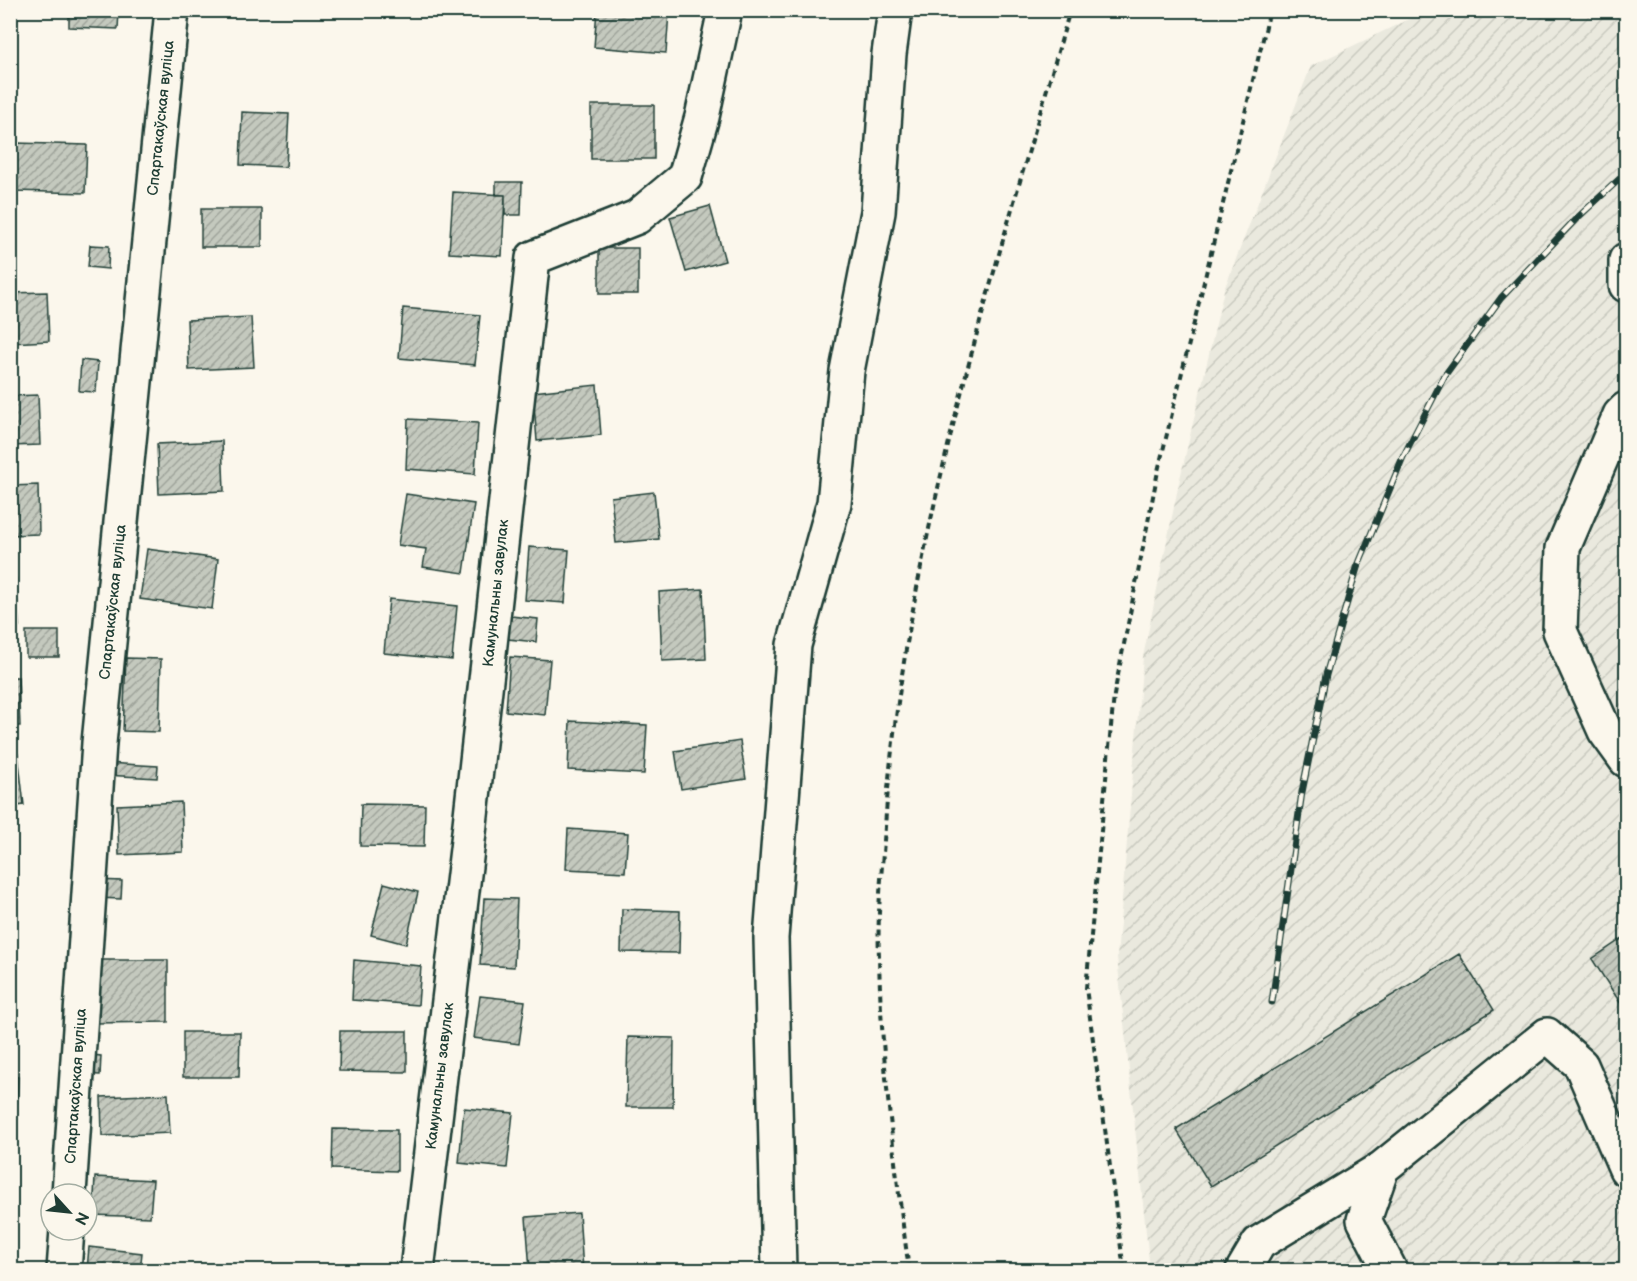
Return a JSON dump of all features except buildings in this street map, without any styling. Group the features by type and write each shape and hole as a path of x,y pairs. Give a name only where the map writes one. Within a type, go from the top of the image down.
{"street":[{"name":"Спартакаўская вуліца","path":"70,1182 99,743 172,10"},
{"name":"Камунальны завулак","path":"417,1270 470,824 533,258 637,217 685,177 702,117 725,10"},
{"path":"780,1270 771,938 794,645 834,503 847,371 878,212 889,54 895,10"},
{"path":"1626,260 1626,285"},
{"path":"1626,409 1620,415 1563,548 1560,631 1605,731 1626,760"},
{"path":"1243,1270 1259,1243 1382,1168 1547,1035 1581,1065 1626,1169"},
{"path":"1382,1168 1364,1220 1390,1270"},
{"path":"64,1270 66,1242"}],"path":[{"path":"909,1270 891,1132 879,954 881,884 893,733 919,572 939,487 1000,255 1070,10"},
{"path":"1124,1270 1086,988 1114,695 1158,471 1270,10"}],"shaded area":[{"path":"1413,11 1626,11 1626,1270 1150,1270 1117,957 1143,657 1179,483 1224,290 1311,66 1411,18"}],"railway":[{"path":"1272,1002 1302,792 1326,675 1357,568 1403,457 1445,375 1501,298 1575,220 1626,173"}]}
